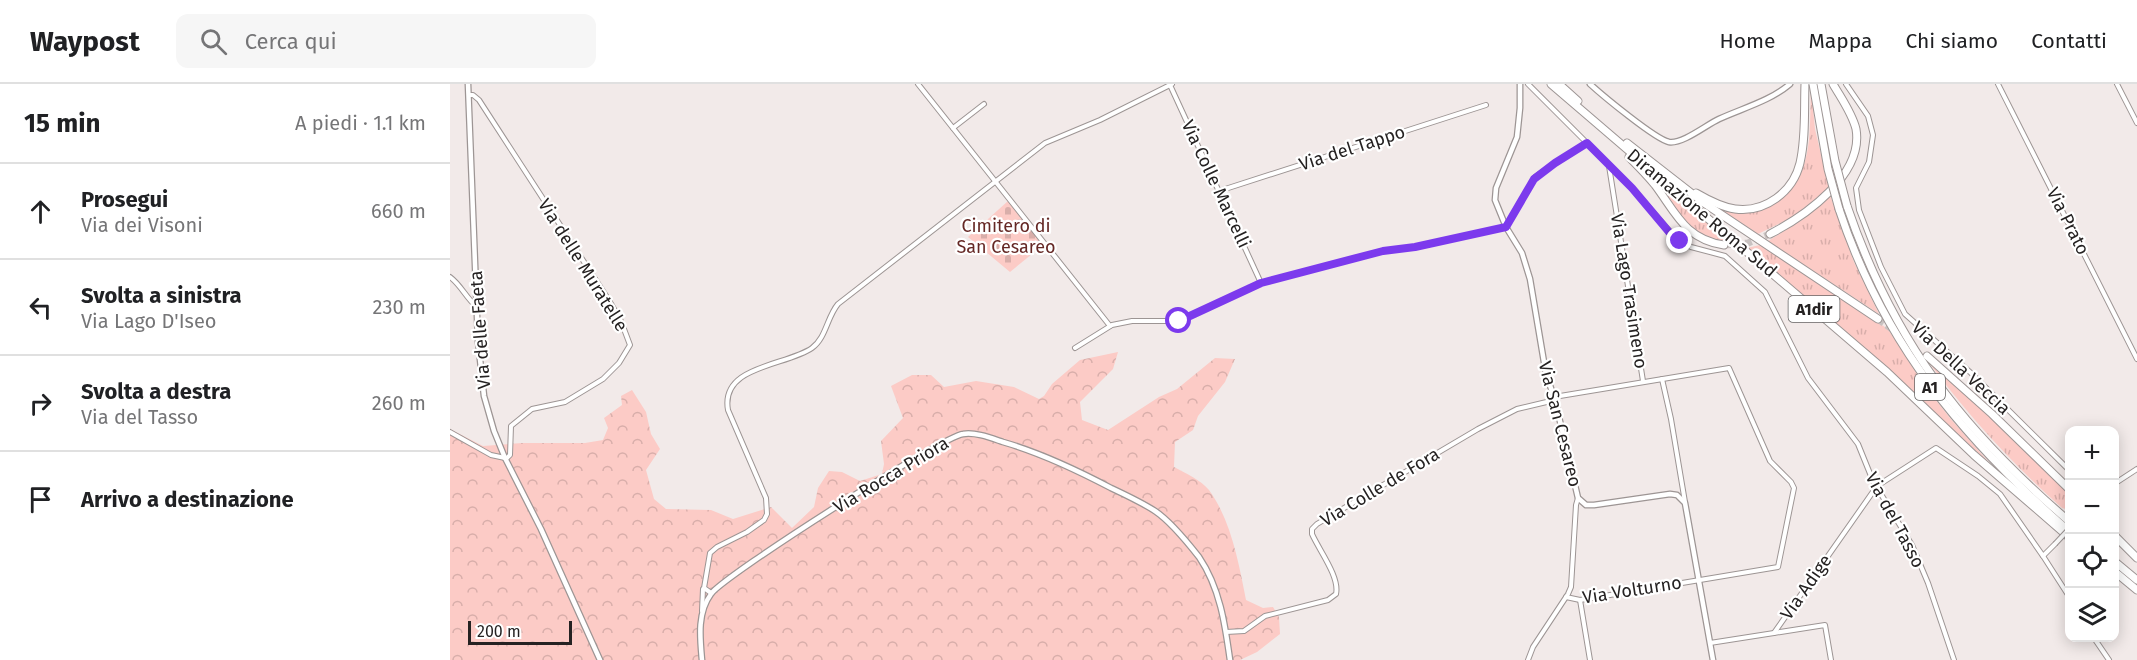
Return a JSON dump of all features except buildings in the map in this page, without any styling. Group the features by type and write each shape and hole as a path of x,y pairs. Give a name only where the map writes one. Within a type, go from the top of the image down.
{"highway":[{"name":"Diramazione Roma Sud","path":"1551,84 1887,372 2011,488 2065,534"},
{"name":"Diramazione Roma Sud","path":"1559,84 1613,132 1671,178"},
{"path":"1671,178 1713,202 1734,209 1757,208 1777,198 1793,180 1801,160 1805,84"},
{"name":"A1","path":"1814,84 1828,169 1848,236 1869,286 1900,341 1924,379 1974,439 2025,492 2065,526"},
{"name":"A1","path":"1821,84 1834,161 1847,206 1883,296 1902,331 1928,372 1955,407 2025,482 2065,518"},
{"path":"1770,234 1796,218 1822,197 1837,183 1852,160 1856,146 1855,128 1833,84"},
{"path":"1612,136 1653,182 1686,228 1703,239 1724,245"},
{"name":"A1dir","path":"1671,178 1754,238 1878,319"},
{"path":"1927,356 1992,414 2065,485"},
{"path":"2119,539 2137,558"},
{"path":"2119,564 2137,580"},
{"path":"2119,574 2137,590"}],"street":[{"name":"Via delle Faeta","path":"468,84 480,372 484,396 494,431 506,459 541,528 600,660"},
{"path":"918,84 1110,326"},
{"path":"702,660 700,636 710,553 747,532 764,520 767,514 767,503 763,491 728,410 727,398 730,390 739,380 755,369 813,348 822,338 838,304 1048,141 1100,120 1170,84"},
{"name":"Via Colle Marcelli","path":"1170,84 1261,283"},
{"name":"Via San Cesareo","path":"1520,84 1517,137 1495,194 1497,208 1522,253 1530,279 1546,374 1578,498 1586,505 1594,505 1670,494 1677,495 1685,503"},
{"name":"Via del Tasso","path":"1528,84 1632,188 1674,236 1691,247 1725,256 1765,292 1808,378 1857,442 1876,487 1916,552 1954,660"},
{"path":"1590,84 1664,140 1674,142 1719,119 1761,102 1790,84"},
{"name":"Via Della Veccia","path":"1846,84 1866,112 1873,135 1869,162 1857,184 1858,207 1881,267 1905,314 1971,373 2065,466"},
{"name":"Via Prato","path":"1998,84 2137,359"},
{"path":"2117,84 2137,123"},
{"name":"Via delle Muratelle","path":"470,95 478,100 610,302 630,345 619,363 603,379 565,402 532,410 511,426 510,455 506,459"},
{"path":"953,128 984,104"},
{"name":"Via del Tappo","path":"1219,190 1486,105"},
{"path":"1075,348 1110,326 1132,321 1179,321 1261,283 1383,251 1415,247 1506,227 1534,179 1587,143"},
{"name":"Via Lago Trasimeno","path":"1609,166 1643,381"},
{"path":"450,277 477,307"},
{"name":"Via Volturno","path":"1566,597 1580,600 1778,567 1794,488 1770,461 1729,368 1662,379"},
{"path":"1554,398 1662,379 1713,660"},
{"name":"Via Colle de Fora","path":"1226,632 1245,630 1265,616 1329,599 1336,594 1330,569 1312,535 1315,525 1478,429 1516,409 1554,398"},
{"path":"450,432 491,454 506,459"},
{"name":"Via Rocca Priora","path":"711,593 756,560 922,454 962,434 974,434 1048,456 1143,504 1164,518 1198,557 1214,585 1226,632 1230,660"},
{"path":"1876,487 1932,449 1939,448 1994,488 2007,503 2065,590"},
{"path":"2119,481 2137,470"},
{"name":"Via Adige","path":"1709,643 1774,633 1876,487"},
{"path":"1528,660 1533,647 1566,597 1572,582 1578,498"},
{"path":"2043,556 2066,534"},
{"path":"702,615 711,593 704,588"},
{"path":"1580,600 1590,660"},
{"path":"1774,633 1825,625 1831,660"},
{"path":"2097,642 2109,660"}],"green space":[{"path":"1811,87 1815,129 1829,188 1793,217 1758,234 1716,206 1768,207 1783,197 1793,186 1801,174 1808,146"},
{"path":"1654,177 1730,242 1703,235 1692,229 1676,212"},
{"path":"1830,195 1854,262 1879,314 1768,241 1802,220"},
{"name":"Cimitero di San Cesareo","path":"1008,201 1043,245 1010,272 968,237"},
{"path":"1760,245 1888,329 1924,385 1993,467 1893,374 1747,248"},
{"path":"1118,352 1113,369 1080,402 1082,420 1108,430 1159,397 1177,389 1215,358 1235,359 1225,382 1198,416 1193,430 1175,442 1174,467 1202,483 1217,502 1229,528 1246,600 1263,608 1273,607 1279,617 1280,634 1257,652 1240,660 450,660 450,429 483,446 522,443 585,443 603,440 608,428 604,418 622,405 621,396 632,390 646,412 651,434 660,449 646,470 654,499 666,509 711,510 733,519 771,507 792,528 814,507 818,488 829,471 842,472 860,481 882,474 884,464 881,441 903,418 891,386 912,375 931,375 944,387 976,381 1014,387 1039,399 1044,396 1052,384 1080,360"},
{"path":"1924,356 1973,398 2065,490 2065,509 2043,491 2006,454"}],"tunnel":[{"path":"1724,245 1748,243 1770,234"},
{"path":"1878,319 1895,331"}],"route":[{"path":"1179,321 1261,283 1383,251 1415,247 1506,227 1534,179 1587,143 1680,241"}]}
